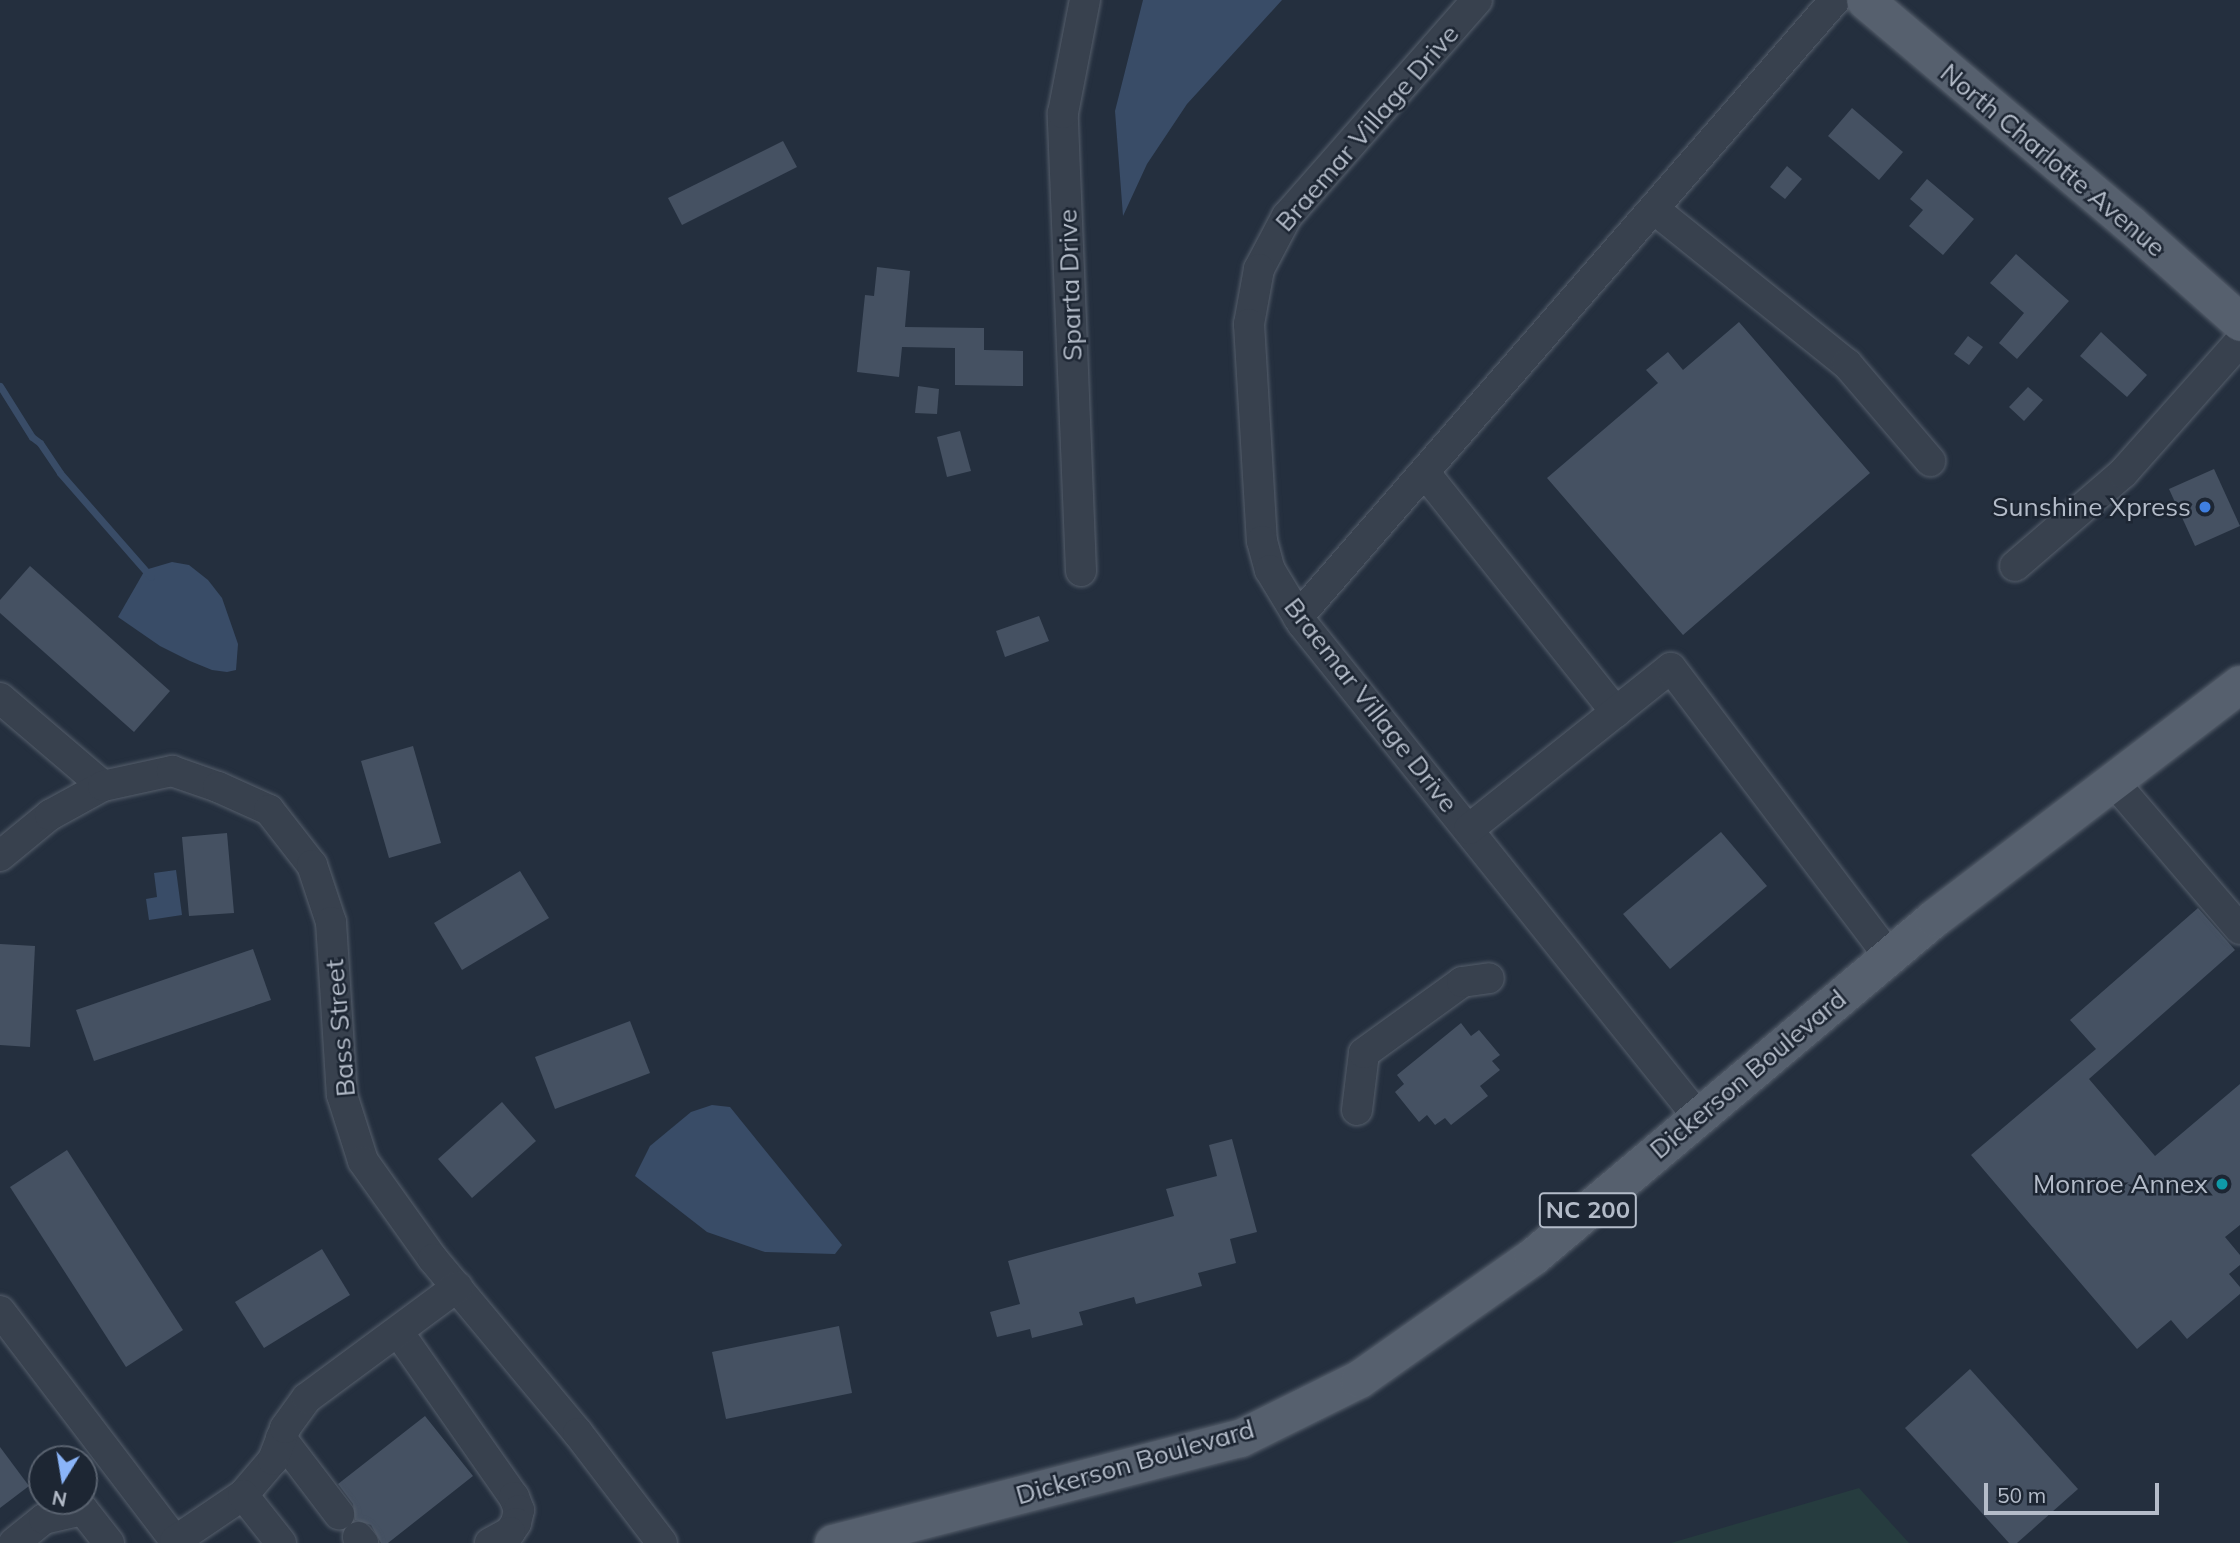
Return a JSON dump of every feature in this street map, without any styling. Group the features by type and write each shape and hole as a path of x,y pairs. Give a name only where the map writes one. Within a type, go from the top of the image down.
{"main road":[{"name":"North Charlotte Avenue","path":"1865,0 2129,223 2240,322"},
{"name":"Dickerson Boulevard","path":"833,1543 1240,1438 1359,1379 1532,1257 1888,955 2240,684"}],"street":[{"name":"Sparta Drive","path":"1081,571 1063,113 1085,0"},
{"name":"Braemar Village Drive","path":"1477,0 1287,216 1259,269 1249,324 1257,496 1270,570 1298,617 1698,1117"},
{"path":"1298,617 1835,0"},
{"path":"1654,209 1847,364 1930,461"},
{"path":"2015,566 2123,473 2240,341"},
{"path":"1425,473 1616,712"},
{"path":"1469,829 1671,668 1888,955"},
{"path":"0,698 103,786"},
{"name":"Bass Street","path":"0,856 50,815 103,786 172,771 218,787 270,810 312,865 331,922 342,1095 363,1161 457,1287 578,1433 662,1543"},
{"path":"2113,781 2240,929"},
{"path":"1357,1110 1364,1053 1462,982 1489,978"},
{"path":"0,1311 176,1542 243,1495 273,1460 286,1428 307,1398 388,1341 457,1287"},
{"path":"388,1341 514,1497 519,1510 516,1523 510,1532 490,1543"},
{"path":"286,1428 353,1531"},
{"path":"243,1495 281,1543"},
{"path":"14,1543 44,1519 83,1510 108,1543"}],"green space":[{"path":"1859,1488 1909,1543 1671,1543"}],"water":[{"path":"1143,0 1282,0 1187,104 1147,164 1123,216 1115,111"},
{"path":"172,562 189,565 208,580 222,598 238,644 236,670 212,670 190,661 160,646 118,617 145,570"},
{"path":"176,870 182,915 149,920 146,899 157,897 154,873"},
{"path":"712,1105 730,1107 842,1245 835,1254 765,1252 707,1232 635,1176 650,1146 691,1112"}],"building":[{"path":"1852,108 1903,152 1879,180 1828,136"},
{"path":"783,141 797,167 682,225 668,198"},
{"path":"1787,166 1802,179 1785,199 1770,187"},
{"path":"1927,179 1974,219 1943,255 1909,226 1923,210 1910,199"},
{"path":"2016,254 2069,301 2017,359 1999,343 2024,313 1990,283"},
{"path":"877,267 910,271 905,327 984,328 984,350 1023,351 1023,386 955,385 955,348 902,347 899,377 857,372 865,295 874,296"},
{"path":"1739,322 1870,473 1683,635 1547,478 1658,383 1646,370 1668,352 1683,370"},
{"path":"2101,332 2147,375 2127,397 2080,356"},
{"path":"1968,336 1983,347 1969,365 1954,354"},
{"path":"918,386 939,389 937,414 915,413"},
{"path":"2028,387 2043,400 2024,421 2009,407"},
{"path":"960,431 971,471 947,477 937,437"},
{"name":"Sunshine Xpress","path":"2214,469 2240,526 2195,546 2169,489"},
{"path":"30,566 170,691 134,732 0,613 0,600"},
{"path":"1039,616 1049,641 1005,657 996,631"},
{"path":"413,746 441,843 389,858 361,761"},
{"path":"1721,832 1767,886 1670,969 1623,914"},
{"path":"227,833 234,913 189,916 182,837"},
{"path":"520,871 549,918 462,970 434,923"},
{"path":"2198,908 2235,950 2089,1079 2155,1156 2240,1084 2240,1225 2225,1237 2240,1255 2240,1265 2229,1274 2240,1287 2240,1294 2187,1339 2171,1320 2137,1349 1971,1155 2096,1049 2070,1020"},
{"path":"0,944 35,946 30,1047 0,1045"},
{"path":"253,949 271,1000 94,1061 76,1010"},
{"path":"630,1021 650,1073 555,1109 535,1057"},
{"path":"1461,1023 1471,1036 1479,1030 1500,1055 1492,1061 1500,1070 1480,1086 1488,1096 1451,1125 1445,1118 1435,1125 1427,1115 1419,1122 1395,1092 1404,1084 1397,1075"},
{"path":"502,1102 536,1141 472,1198 438,1159"},
{"path":"1232,1139 1257,1232 1230,1239 1236,1263 1198,1273 1202,1286 1136,1304 1134,1297 1079,1312 1083,1325 1032,1338 1030,1329 997,1337 990,1312 1020,1304 1008,1261 1174,1216 1166,1189 1217,1176 1209,1145"},
{"path":"67,1150 183,1330 126,1367 10,1187"},
{"path":"322,1249 350,1295 264,1348 235,1302"},
{"path":"839,1326 852,1393 726,1419 712,1352"},
{"path":"1970,1369 2078,1489 2017,1543 2009,1543 1905,1428"},
{"path":"425,1416 473,1476 388,1543 381,1543 371,1525 355,1520 353,1504 338,1484"},
{"path":"0,1447 28,1487 0,1508"}],"waterway":[{"path":"0,386 32,437 40,443 60,473 151,577"}],"place":[{"name":"Sunshine Xpress","path":"2205,507"},
{"name":"Monroe Annex","path":"2222,1184"}]}
